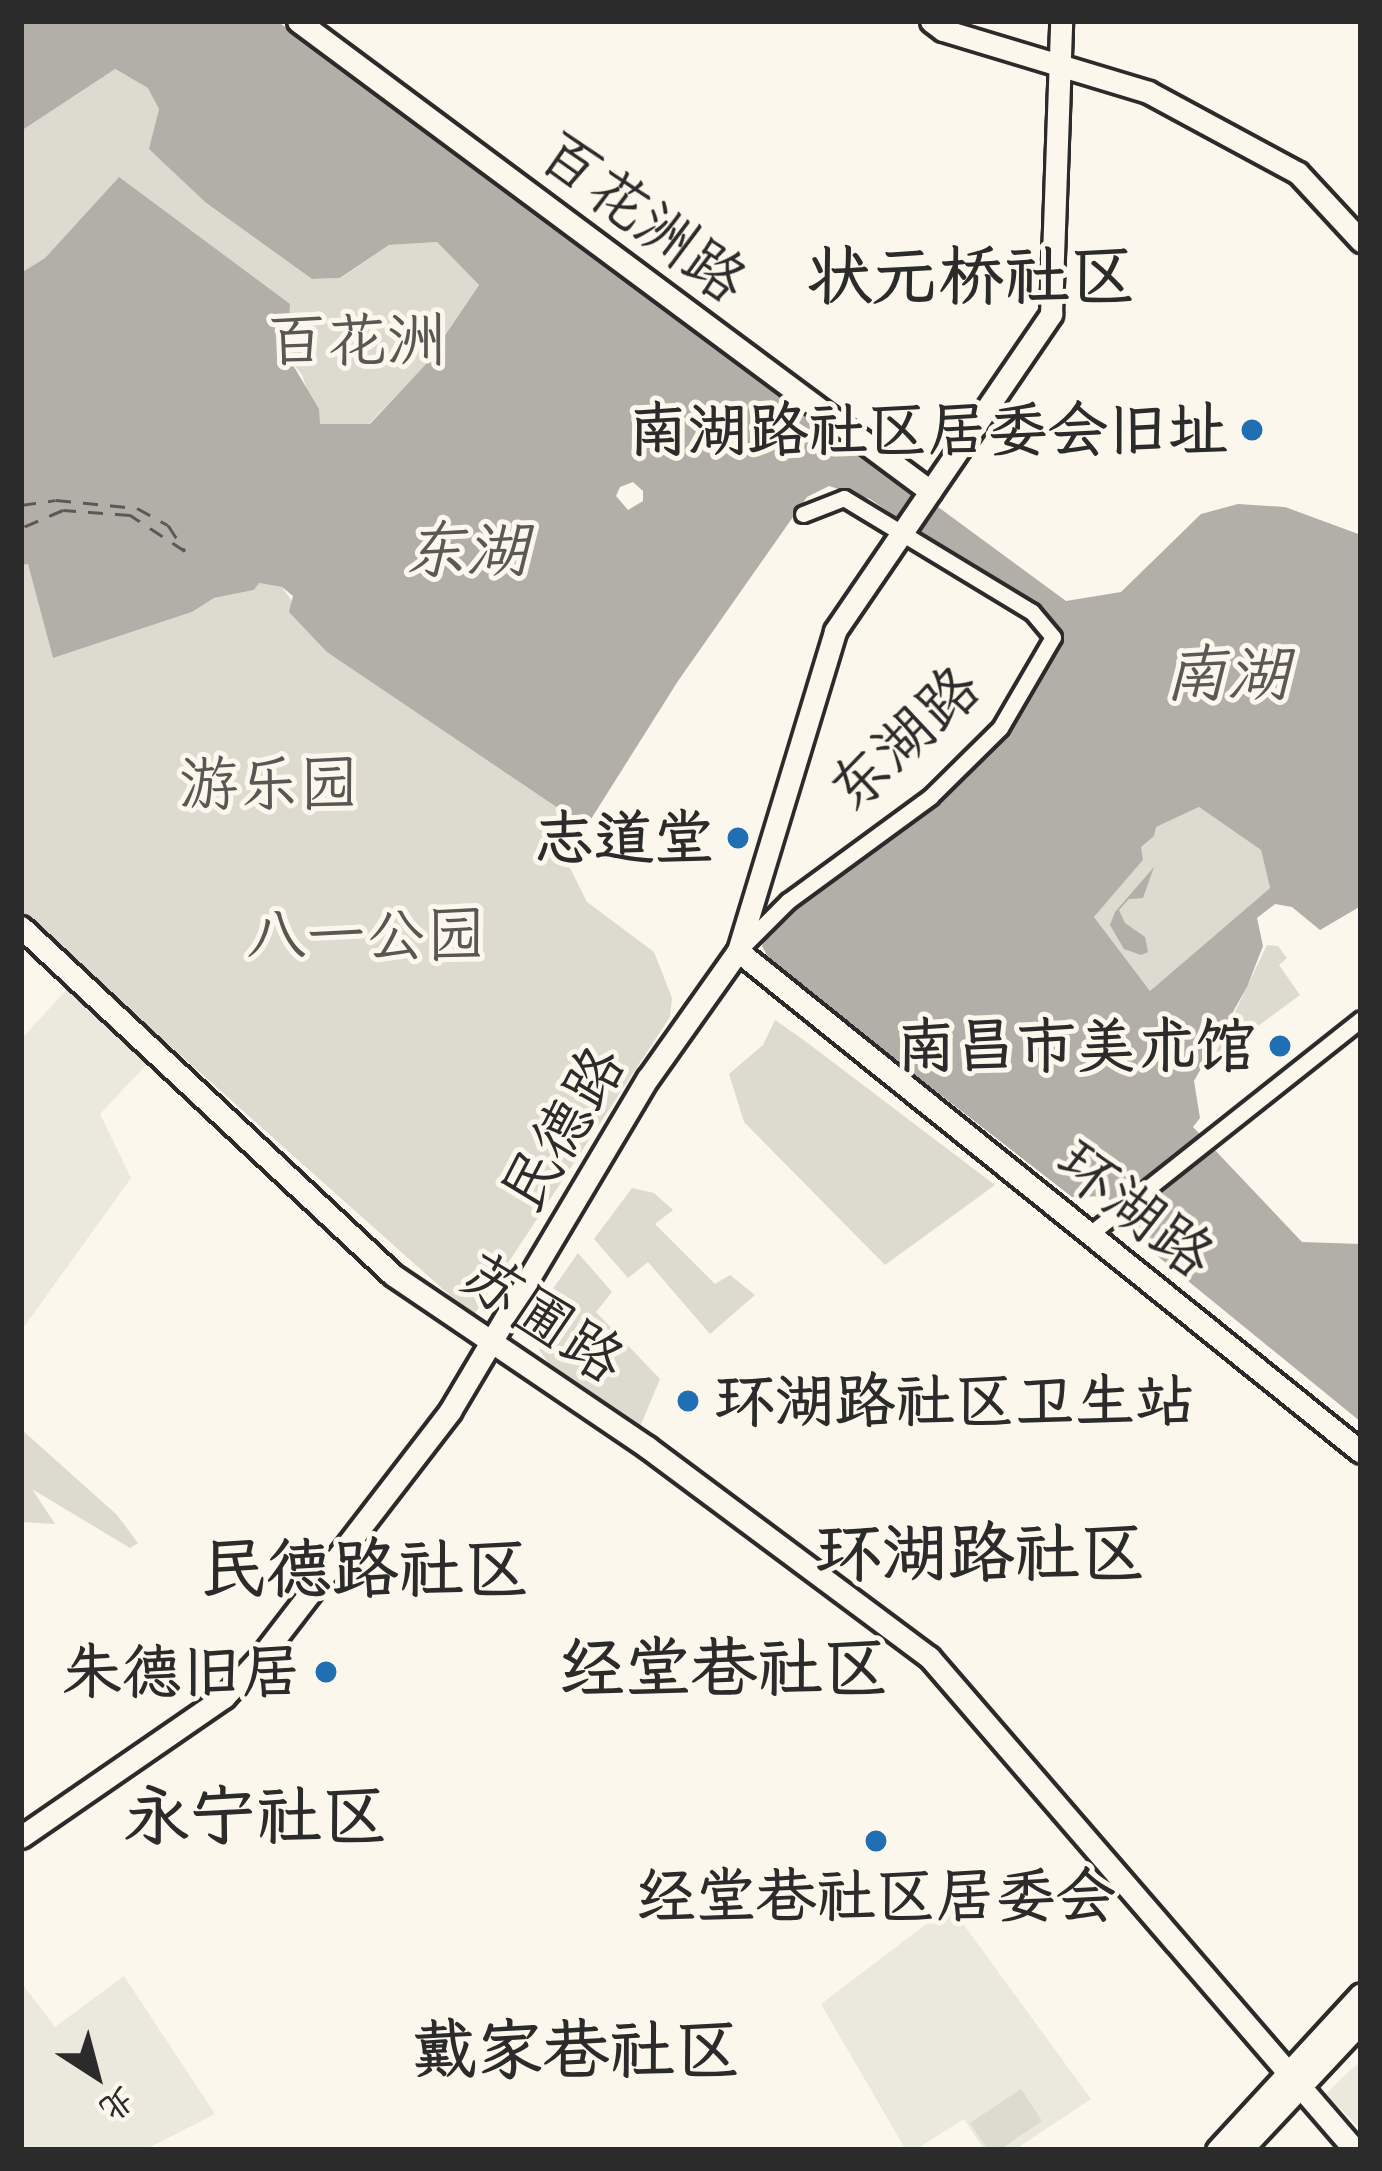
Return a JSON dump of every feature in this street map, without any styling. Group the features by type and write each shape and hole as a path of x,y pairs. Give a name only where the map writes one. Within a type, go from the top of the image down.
{"main road":[{"name":"百花洲路","path":"298,21 930,490"},
{"path":"931,21 943,30 1148,92 1298,173 1361,241"},
{"path":"930,490 1051,314 1061,21"},
{"name":"民德路","path":"21,1837 90,1793 236,1684 449,1411 647,1078 738,951 835,631 930,490"},
{"name":"苏圃路","path":"21,927 393,1275 494,1339 928,1657 1354,2150"},
{"name":"环湖路","path":"738,951 1361,1452"},
{"path":"1241,2150 1361,1994"},
{"path":"1217,2150 1361,2023"}],"street":[{"name":"东湖路","path":"738,951 788,901 930,797 1000,728 1053,638 1032,612 944,554 900,535 844,498 802,514"},
{"path":"1090,1234 1361,1018"}],"shaded area":[{"path":"72,984 151,1060 100,1114 131,1178 21,1331 21,1039"},
{"path":"950,1906 1091,2099 1014,2150 984,2150 964,2119 915,2150 906,2150 821,2004"},
{"path":"124,1976 215,2114 144,2150 21,2150 21,1982 55,2027"},
{"path":"1361,2060 1361,2130 1326,2094"}],"green space":[{"name":"百花洲","path":"114,69 149,88 159,109 150,149 205,202 312,279 341,278 389,245 437,242 479,285 425,365 369,424 319,424 302,375 286,355 118,178 45,258 21,273 21,131"},
{"name":"八一公园","path":"28,563 53,658 192,612 214,598 254,590 259,583 282,587 328,652 586,827 570,868 587,902 654,952 672,998 670,1017 473,1316 21,913 21,565"},
{"path":"1199,807 1261,850 1270,888 1150,991 1094,917 1143,860 1140,847 1155,827"},
{"path":"1267,945 1278,946 1287,958 1279,965 1300,995 1212,1060"},
{"path":"775,1020 995,1185 885,1265 744,1122 729,1074 763,1045"},
{"path":"632,1188 654,1193 673,1210 655,1224 715,1284 730,1275 755,1295 710,1334 648,1262 628,1278 594,1239"},
{"path":"578,1253 612,1292 596,1312 660,1379 637,1434 563,1383 540,1351 531,1320"},
{"path":"21,1429 117,1515 138,1543 130,1548 32,1489 55,1524 21,1522"},
{"path":"1021,2089 1042,2121 999,2150 988,2150 970,2123"}],"water":[{"path":"21,21 277,21 1066,601 1121,592 1201,514 1238,504 1285,507 1361,535 1361,906 1320,930 1292,907 1275,904 1257,918 1263,946 1247,987 1194,1081 1200,1118 1193,1127 1302,1242 1361,1244 1361,1422 1150,1250 1137,1223 1105,1196 1072,1197 772,964 762,946 776,918 934,797 1007,732 1046,670 1057,638 1047,622 870,499 829,486 807,497 678,681 586,827 327,652 289,612 293,596 282,587 259,583 254,590 214,598 192,612 53,658 28,564 21,565 21,273 45,258 119,177 290,304 287,355 319,409 320,424 370,424 425,365 479,285 437,242 389,245 340,278 312,279 205,202 149,149 159,109 148,88 115,69 21,131","holes":["633,482 643,491 643,501 628,510 616,496 620,487","1199,807 1261,850 1270,888 1150,991 1094,917 1143,860 1141,847 1154,836 1156,827"]},
{"path":"1154,867 1143,898 1129,899 1119,910 1125,923 1145,937 1148,952 1141,955 1124,949 1110,925 1115,912"}],"ferry route":[{"path":"21,505 56,500 137,508 168,525 185,551 130,515 63,510 21,528"}],"place":[{"name":"南湖路社区居委会旧址","path":"1252,430"},
{"name":"志道堂","path":"738,838"},
{"name":"南昌市美术馆","path":"1280,1046"},
{"name":"环湖路社区卫生站","path":"688,1401"},
{"name":"朱德旧居","path":"326,1672"},
{"name":"经堂巷社区居委会","path":"876,1841"}],"district":[{"name":"状元桥社区","path":"971,277"},
{"name":"环湖路社区","path":"981,1554"},
{"name":"民德路社区","path":"365,1570"},
{"name":"经堂巷社区","path":"724,1669"},
{"name":"永宁社区","path":"256,1817"},
{"name":"戴家巷社区","path":"576,2051"}],"water label":[{"name":"东湖","path":"466,551"},
{"name":"南湖","path":"1227,675"}],"park label":[{"name":"游乐园","path":"269,784"}]}
